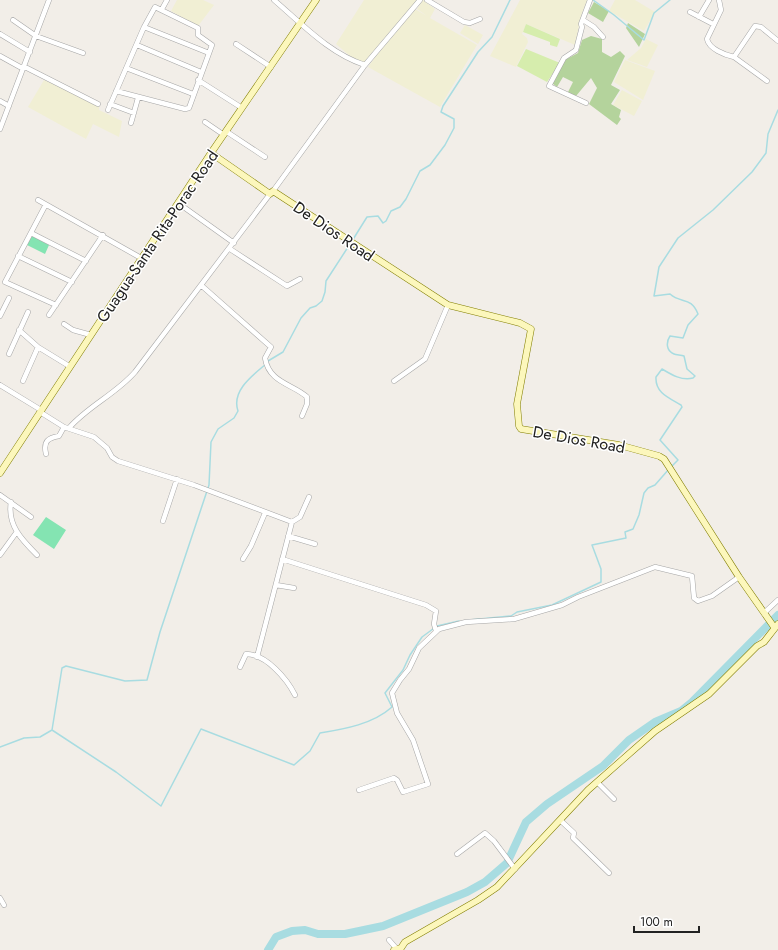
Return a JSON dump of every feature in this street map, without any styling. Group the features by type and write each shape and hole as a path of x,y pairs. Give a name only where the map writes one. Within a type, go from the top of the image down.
{"street":[{"path":"0,129 25,67 49,0"},
{"path":"162,9 167,0"},
{"path":"274,0 344,57 365,65"},
{"name":"Guagua-Santa Rita-Porac Road","path":"0,473 69,366 211,153 226,134 242,108 316,0"},
{"path":"46,454 45,444 51,437 59,436 77,419 128,380 230,249 365,65 420,0"},
{"path":"426,0 464,22 470,23 480,19"},
{"path":"586,103 549,86 564,58 576,50 583,20 590,0"},
{"path":"699,17 709,0"},
{"path":"719,0 721,10 713,24 707,39 708,42 721,52 734,57 767,81"},
{"path":"108,110 110,104 126,68 137,45 144,27 155,7 162,9 198,28 198,35 212,45 189,108 185,109 138,98 116,91"},
{"path":"690,12 713,24"},
{"path":"13,20 36,36 84,53"},
{"path":"583,20 594,27 603,37"},
{"path":"734,57 756,26 761,27 778,41"},
{"path":"144,27 209,53"},
{"path":"0,34 30,52"},
{"path":"236,44 271,66"},
{"path":"137,45 201,72"},
{"path":"0,56 98,104"},
{"path":"126,68 193,94"},
{"path":"198,80 242,108"},
{"path":"132,123 138,98"},
{"path":"0,101 9,106"},
{"path":"110,104 134,114"},
{"path":"205,122 265,157"},
{"name":"De Dios Road","path":"211,153 448,305 520,323 531,329 517,404 517,420 521,429 619,445 659,456 669,464 739,577 766,616 775,625"},
{"path":"38,200 45,206 103,235 141,258"},
{"path":"178,203 234,243"},
{"path":"45,206 5,282 56,305"},
{"path":"31,233 86,261"},
{"path":"49,315 103,235"},
{"path":"230,249 287,286 300,279"},
{"path":"18,256 72,282"},
{"path":"202,286 268,343 271,347 265,358 266,364 275,377 307,397 307,404 302,416"},
{"path":"0,316 8,298"},
{"path":"394,381 425,359 448,305"},
{"path":"9,354 28,312"},
{"path":"64,324 74,330 90,335"},
{"path":"19,330 38,347 69,366"},
{"path":"22,381 38,347"},
{"path":"0,385 66,428 94,437 107,448 112,457 118,461 177,479 292,522"},
{"path":"0,460 6,464"},
{"path":"163,521 177,479"},
{"path":"0,495 31,517"},
{"path":"258,658 292,522 300,517 309,498"},
{"path":"11,502 10,509 16,533 37,555"},
{"path":"243,559 251,546 265,513"},
{"path":"0,555 16,533"},
{"path":"288,536 315,544"},
{"path":"282,559 426,605 436,611 434,624 436,630"},
{"path":"359,790 394,778 397,780 403,792 428,784 413,740 397,713 392,693 409,669 419,648 436,630 466,622 519,618 562,605 578,597 655,567 692,576 694,598 698,601 712,596 739,577"},
{"path":"276,585 294,588"},
{"path":"766,616 778,600"},
{"path":"389,940 399,949 405,942 478,900 497,887 513,868 597,782 655,731 709,694 757,646 764,642 775,625"},
{"path":"240,667 246,654 258,658 278,670 295,695"},
{"path":"597,782 614,799"},
{"path":"560,820 574,833 573,838 609,873"},
{"path":"457,854 485,833 494,841 513,868"},
{"path":"0,898 4,905"}],"shaded area":[{"path":"177,0 203,0 214,5 198,26 171,11"},
{"path":"364,0 418,0 366,64 350,56 336,44"},
{"path":"423,0 435,9 430,18 477,45 440,107 368,67 395,30 415,9 427,16 417,9"},
{"path":"520,0 587,0 581,16 575,45 526,24 522,34 527,38 528,42 516,67 490,56"},
{"path":"615,0 635,0 655,12 644,31 609,11"},
{"path":"465,25 483,35 478,44 460,33"},
{"path":"646,39 658,45 647,67 627,60 641,48"},
{"path":"625,60 655,71 643,100 614,82"},
{"path":"44,80 99,104 99,110 122,121 119,137 93,124 86,139 28,107"},
{"path":"622,90 642,101 634,116 613,105"}],"green space":[{"path":"594,2 609,11 603,22 588,13"},
{"path":"628,23 645,34 639,47 626,28"},
{"path":"526,24 560,39 557,47 550,45 550,42 523,32"},
{"path":"591,36 602,39 602,52 611,57 620,51 625,56 611,85 620,90 611,104 621,110 619,117 621,119 617,125 589,104 597,88 591,78 576,96 567,94 573,82 563,77 557,87 552,83 563,61 578,53 582,40"},
{"path":"526,49 560,63 547,82 517,66"},
{"path":"32,236 49,245 45,254 27,245"},
{"path":"46,517 66,530 54,549 33,535"}],"waterway":[{"path":"352,241 367,217 378,216 383,223 386,221 391,211 400,207 406,199 420,171 430,165 445,145 454,128 454,119 441,112 443,106 478,52 492,37 510,0"},
{"path":"593,0 644,40 654,13 670,0"},
{"path":"672,466 678,460 660,440 682,407 660,391 656,383 656,377 662,369 685,379 693,378 695,376 687,369 684,356 671,353 667,344 670,336 683,338 688,325 698,314 689,302 678,299 670,294 654,296 659,267 678,238 713,210 752,172 766,153 768,134 778,110"},
{"path":"268,361 283,352 301,318 310,308 316,306 322,301 326,281 350,244"},
{"path":"0,747 24,738 40,737 52,730 62,668 66,666 125,681 147,680 160,632 209,485 211,442 218,429 234,418 238,411 238,397 244,384 266,364"},
{"path":"469,620 511,616 517,612 552,605 601,582 601,569 592,545 626,538 625,532 633,529 639,515 644,493 648,488 655,485 669,469"},
{"path":"268,950 276,937 292,931 305,930 318,934 345,934 383,926 467,892 485,882 507,863 526,822 547,804 603,766 629,740 655,722 681,711 692,702 778,615"},
{"path":"52,730 116,772 161,806 201,729 294,765 310,751 320,733 367,722 376,718 392,707 385,693 403,670 410,655 422,637 437,626 459,621"}]}
